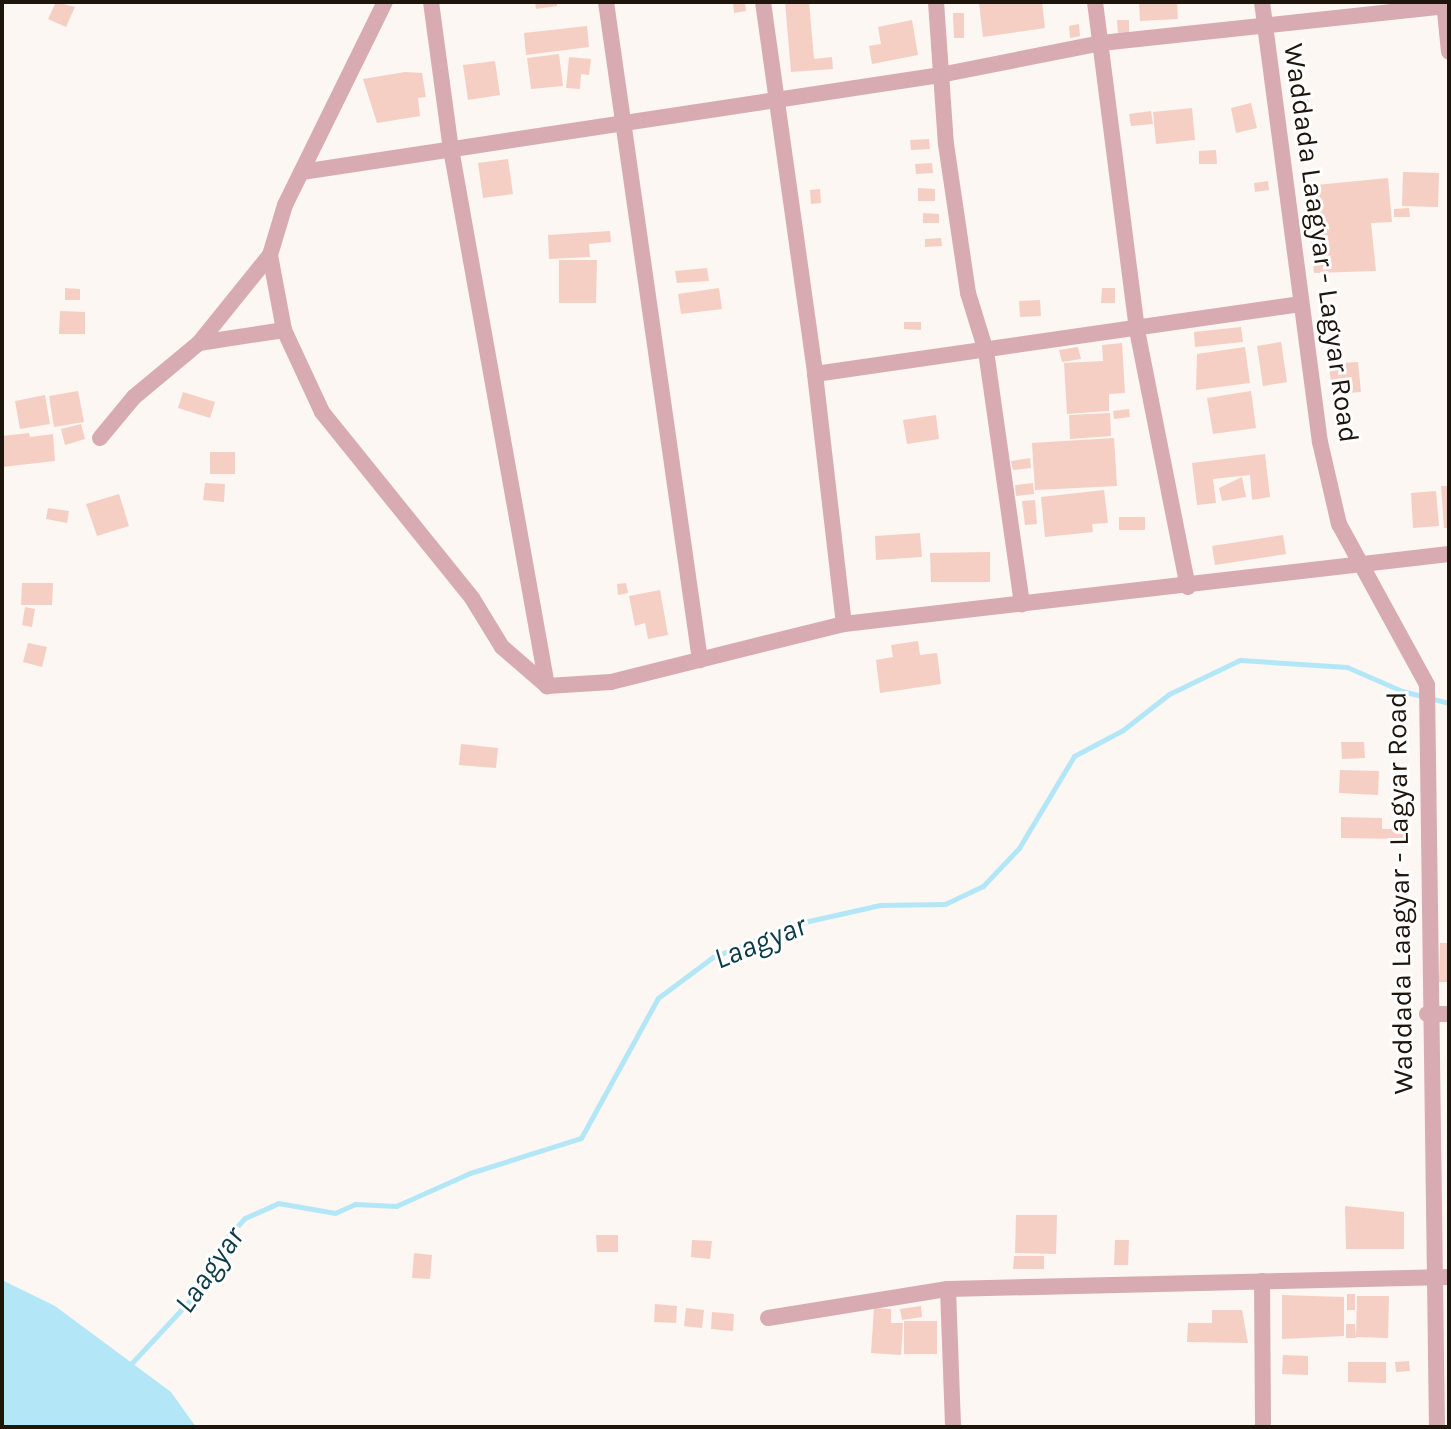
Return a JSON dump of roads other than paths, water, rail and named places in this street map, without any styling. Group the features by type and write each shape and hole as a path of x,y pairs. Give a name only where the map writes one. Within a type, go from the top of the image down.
{"street":[{"path":"100,438 134,397 199,343 270,255 285,205 385,2"},
{"path":"431,2 451,149 547,686"},
{"path":"606,2 700,660"},
{"path":"763,2 815,374 844,624"},
{"path":"936,2 940,75 968,293 986,351 1022,604"},
{"path":"1095,2 1137,330 1188,587"},
{"name":"Waddada Laagyar - Lagyar Road","path":"1262,2 1320,442 1339,524 1358,565 1385,601 1427,685 1427,1014 1440,1277 1437,1427"},
{"path":"302,172 940,75 1101,43 1445,5 1449,52"},
{"path":"270,255 284,330 322,412 472,598 502,647 547,686 611,682 844,624 1188,587 1449,554"},
{"path":"815,374 1301,304"},
{"path":"199,343 284,330"},
{"path":"1427,1014 1449,1014"},
{"path":"768,1318 948,1289 1440,1277"},
{"path":"1262,1281 1263,1427"},
{"path":"948,1289 953,1427"}],"water":[{"path":"2,1280 55,1306 171,1392 196,1427 2,1427"}],"waterway":[{"name":"Laagyar","path":"128,1367 205,1284 224,1241 245,1218 278,1203 335,1213 355,1204 396,1206 470,1173 581,1138 658,998 713,957 800,923 880,905 945,904 983,886 1019,848 1074,756 1123,730 1169,694 1240,660 1347,667 1402,691 1449,703"}]}
